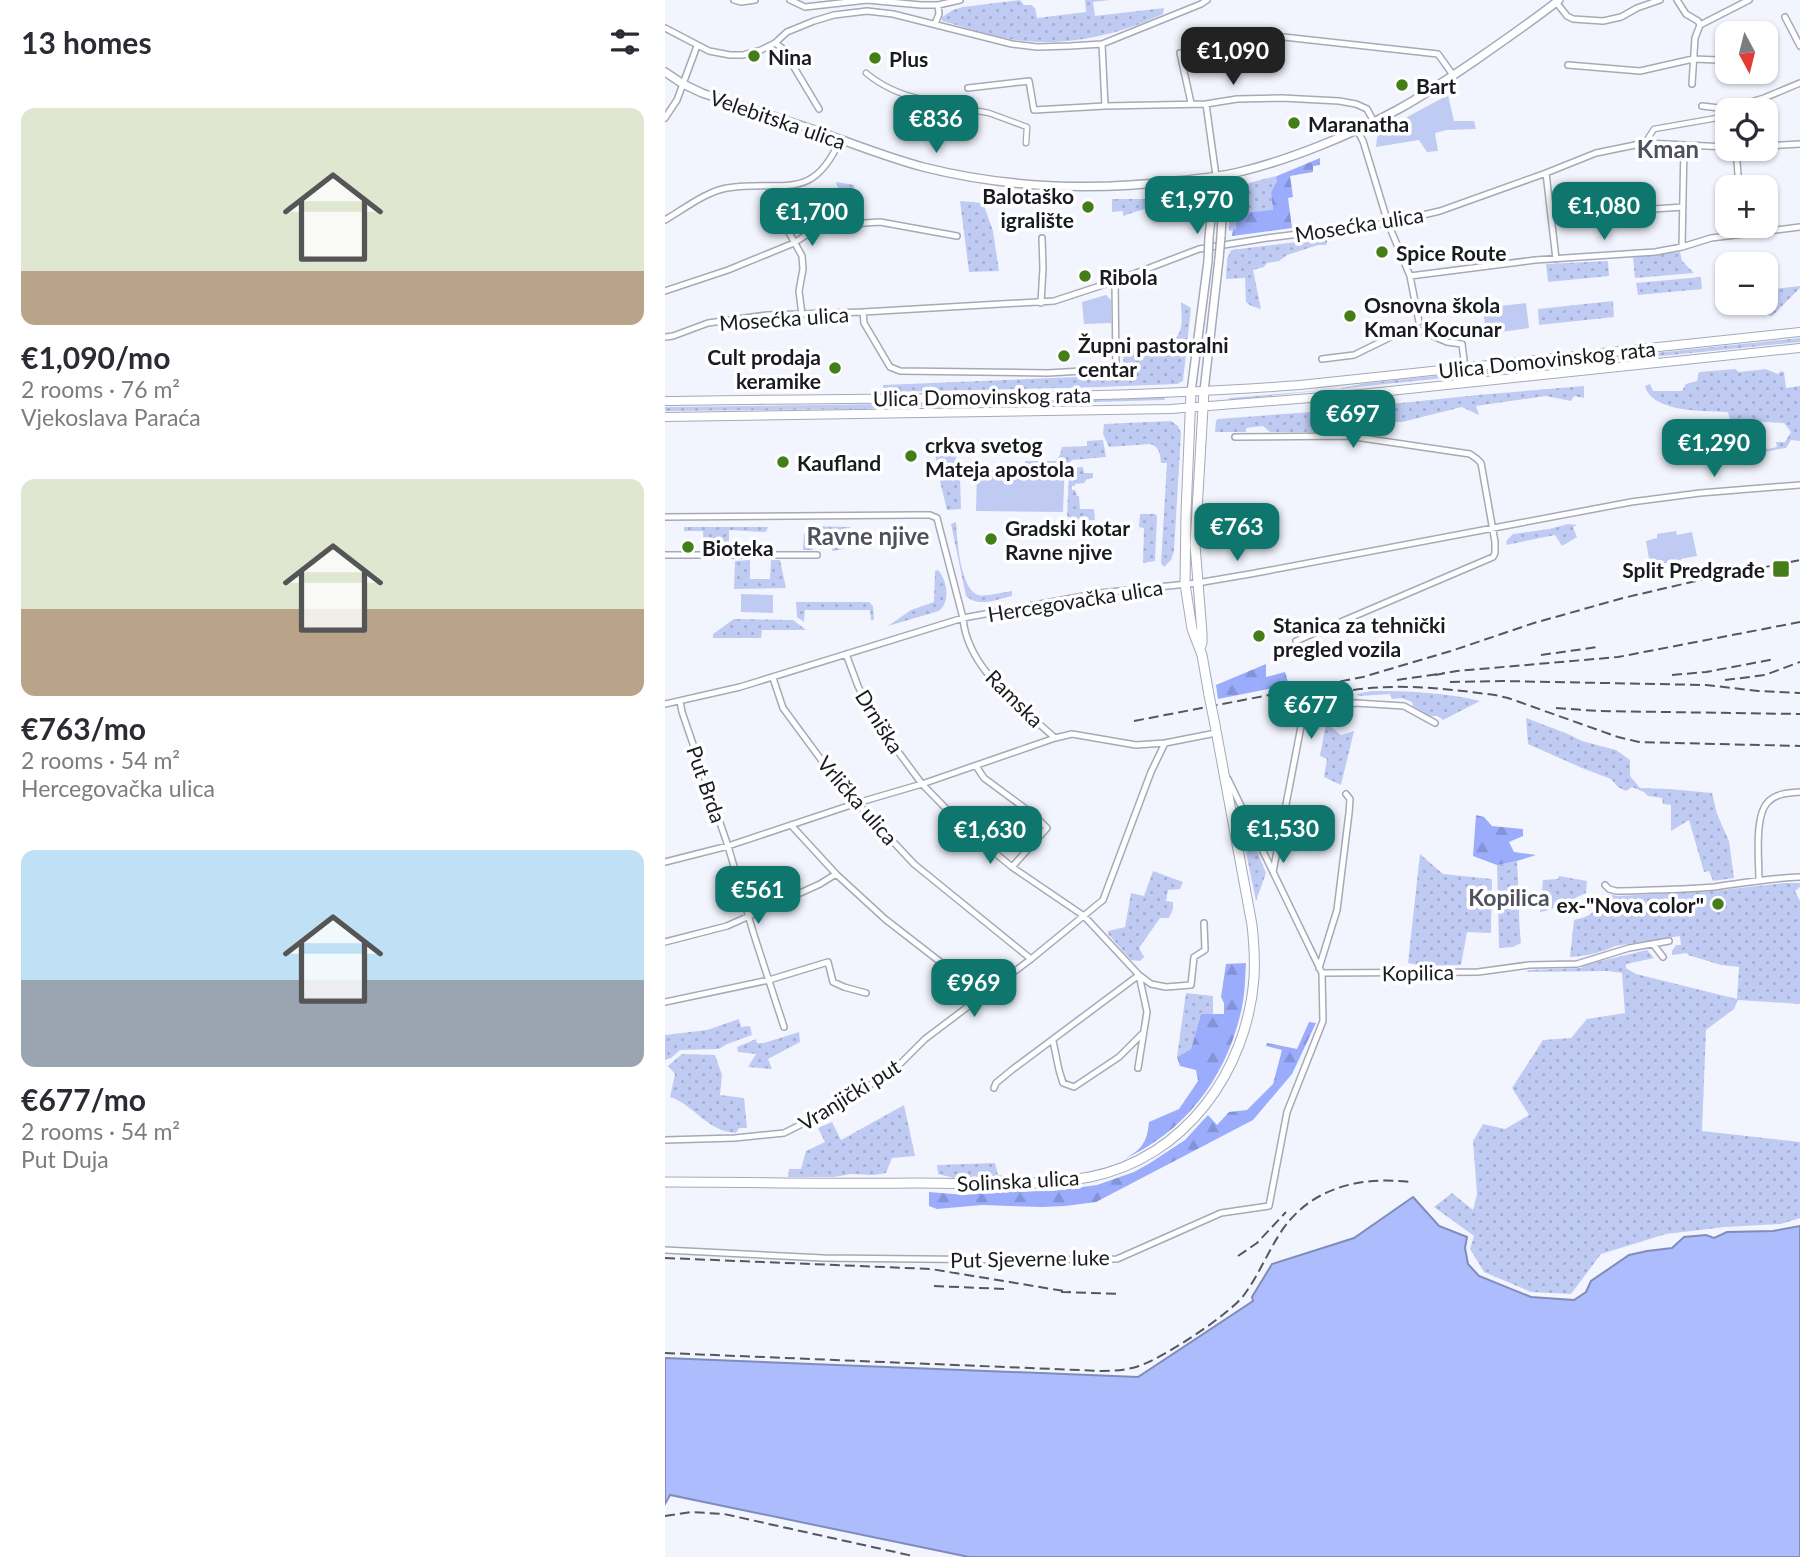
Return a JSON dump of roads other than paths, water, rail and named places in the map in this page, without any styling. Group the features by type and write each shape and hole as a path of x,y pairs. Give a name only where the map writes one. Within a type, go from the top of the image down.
{"main road":[{"name":"Ulica Domovinskog rata","path":"665,401 1191,392 1300,385 1800,332"},
{"name":"Ulica Domovinskog rata","path":"665,417 1203,407 1361,394 1800,348"},
{"path":"1200,648 1202,633 1195,545 1205,391"},
{"path":"1191,392 1185,584 1192,629 1200,648"},
{"name":"Solinska ulica","path":"665,1182 1042,1182 1112,1171 1150,1154 1179,1133 1212,1098 1231,1065 1244,1029 1254,979 1252,925 1200,648"}],"street":[{"path":"734,0 755,0"},
{"path":"789,0 805,7 867,0 921,5 939,5 960,0"},
{"path":"665,28 713,52 743,55 775,43 787,32 814,21 834,15 867,11 893,14 1012,44 1070,47 1102,44 1207,0"},
{"path":"1557,1 1567,16 1573,19 1603,22 1660,0"},
{"path":"1677,0 1686,14 1700,25"},
{"path":"1692,84 1695,38 1700,25 1749,0"},
{"name":"Velebitska ulica","path":"665,72 702,93 923,167 1031,185 1131,185 1216,176 1260,166 1357,130 1406,105 1453,75 1557,1"},
{"path":"936,24 939,5"},
{"path":"1785,17 1800,47"},
{"path":"1265,35 1438,54 1453,75"},
{"path":"775,43 782,48 818,109"},
{"path":"1102,44 1105,106"},
{"path":"665,118 677,100 697,46"},
{"path":"1180,53 1191,103"},
{"path":"1568,65 1640,71 1693,59 1715,61"},
{"path":"866,73 876,82 904,96 922,99"},
{"path":"968,88 1029,81 1034,110 1206,104 1237,99 1339,101 1367,109 1374,122"},
{"path":"1764,98 1800,83"},
{"path":"930,100 989,113 1027,128 1026,143"},
{"path":"1205,391 1223,199 1216,176 1206,104"},
{"path":"1702,106 1715,108"},
{"path":"1645,143 1654,130 1715,118"},
{"path":"1357,130 1363,141 1388,223 1410,276 1419,323"},
{"path":"665,220 706,196 726,188 801,184 816,176 829,162 840,140"},
{"name":"Mosećka ulica","path":"665,337 673,337 708,323 767,314 802,315 1041,303 1076,295 1199,250 1267,238 1388,223 1440,211 1597,153 1645,143 1715,146"},
{"path":"1778,145 1800,144"},
{"path":"1682,247 1684,145"},
{"path":"1546,173 1556,259"},
{"path":"1191,392 1216,176"},
{"path":"776,190 781,213 801,256 803,269 799,291 802,315"},
{"path":"1551,216 1683,207"},
{"path":"665,291 728,270 794,243 820,226 880,222 957,236"},
{"path":"1778,229 1800,227"},
{"path":"1041,303 1042,237"},
{"path":"1410,276 1556,259 1655,252 1715,237"},
{"name":"Mosećka ulica","path":"863,312 864,323 890,367 900,371 1048,373 1116,369 1115,281"},
{"path":"1322,359 1354,355 1405,330 1419,330 1447,342 1462,344 1465,368"},
{"path":"1235,437 1348,436 1470,454 1481,463 1493,529 1493,557 1296,641"},
{"name":"Hercegovačka ulica","path":"665,704 773,678 963,618 1100,593 1197,583 1250,574 1631,502 1800,485"},
{"name":"Ramska","path":"665,517 934,516 937,518 964,631 972,651 992,680 1055,738"},
{"path":"665,555 817,555"},
{"name":"Drniška","path":"846,654 874,719 922,784 964,827 1012,867 1084,916 1139,975"},
{"name":"Vrlička ulica","path":"773,678 783,708 857,803 914,864 1031,959"},
{"name":"Put Brda","path":"680,701 784,1027"},
{"path":"1273,872 1303,716 1313,711 1356,703 1404,706 1435,723"},
{"path":"665,862 728,846 1055,738 1072,734 1136,745 1165,743 1215,729"},
{"name":"Vranjički put","path":"665,1140 735,1138 784,1133 836,1107 896,1068 925,1039 1031,959 1103,900 1151,772 1165,743"},
{"path":"976,766 984,778 1034,815 1047,828 1012,867"},
{"path":"1222,767 1321,971"},
{"path":"1759,880 1758,843 1761,817 1768,802 1784,793 1800,792"},
{"path":"1321,971 1337,910 1349,813 1350,799 1346,794"},
{"path":"791,825 836,874 885,919 953,971 977,1001"},
{"path":"1235,835 1239,828 1252,830"},
{"path":"665,942 727,926 820,884 836,874"},
{"path":"1605,885 1616,891 1668,890 1800,877"},
{"path":"1139,975 1151,984 1159,986 1191,985 1194,957 1205,950 1204,923"},
{"name":"Kopilica","path":"1321,971 1478,972 1529,965 1577,964 1629,948 1669,941"},
{"path":"1653,944 1663,957"},
{"path":"665,1002 769,980 828,962 833,982 866,993"},
{"name":"Put Sjeverne luke","path":"665,1251 823,1258 1117,1259 1221,1213 1269,1206 1287,1112 1323,1021 1321,971"},
{"path":"1138,1068 1147,1012 1139,975"},
{"path":"994,1088 996,1083 1013,1069 1139,975"},
{"path":"1053,1041 1063,1083 1074,1087 1118,1057 1143,1033"}],"railway":[{"path":"1134,721 1363,677 1623,598 1800,560"},
{"path":"1435,675 1618,657 1800,622"},
{"path":"1541,655 1598,647"},
{"path":"1672,675 1706,672 1775,659"},
{"path":"1725,680 1765,675 1800,662"},
{"path":"1397,680 1445,673"},
{"path":"1450,682 1706,685 1800,693"},
{"path":"1353,690 1406,687 1495,695 1639,742 1800,746"},
{"path":"1556,708 1800,714"},
{"path":"665,1353 1102,1371 1139,1366 1179,1345 1236,1303 1249,1288 1279,1235 1305,1206 1320,1196 1354,1184 1372,1181 1410,1182"},
{"path":"1238,1256 1257,1243 1286,1212"},
{"path":"665,1258 931,1269 1070,1292"},
{"path":"934,1286 1005,1289"},
{"path":"1061,1292 1120,1294"},
{"path":"665,1516 691,1512 724,1514 913,1556"}],"place":[{"name":"Nina","path":"754,56"},
{"name":"Plus","path":"875,58"},
{"name":"Bart","path":"1402,85"},
{"name":"Maranatha","path":"1294,123"},
{"name":"Balotaško igralište","path":"1088,207"},
{"name":"Spice Route","path":"1382,252"},
{"name":"Ribola","path":"1085,276"},
{"name":"Osnovna škola Kman Kocunar","path":"1350,316"},
{"name":"Župni pastoralni centar","path":"1064,356"},
{"name":"Cult prodaja keramike","path":"835,368"},
{"name":"crkva svetog Mateja apostola","path":"911,456"},
{"name":"Kaufland","path":"783,462"},
{"name":"Gradski kotar Ravne njive","path":"991,539"},
{"name":"Bioteka","path":"688,547"},
{"name":"Split Predgrađe","path":"1781,569"},
{"name":"Stanica za tehnički pregled vozila","path":"1259,636"},
{"name":"ex-\"Nova color\"","path":"1718,904"}],"district":[{"name":"Kman","path":"1668,148"},
{"name":"Ravne njive","path":"868,535"},
{"name":"Kopilica","path":"1509,897"}]}
